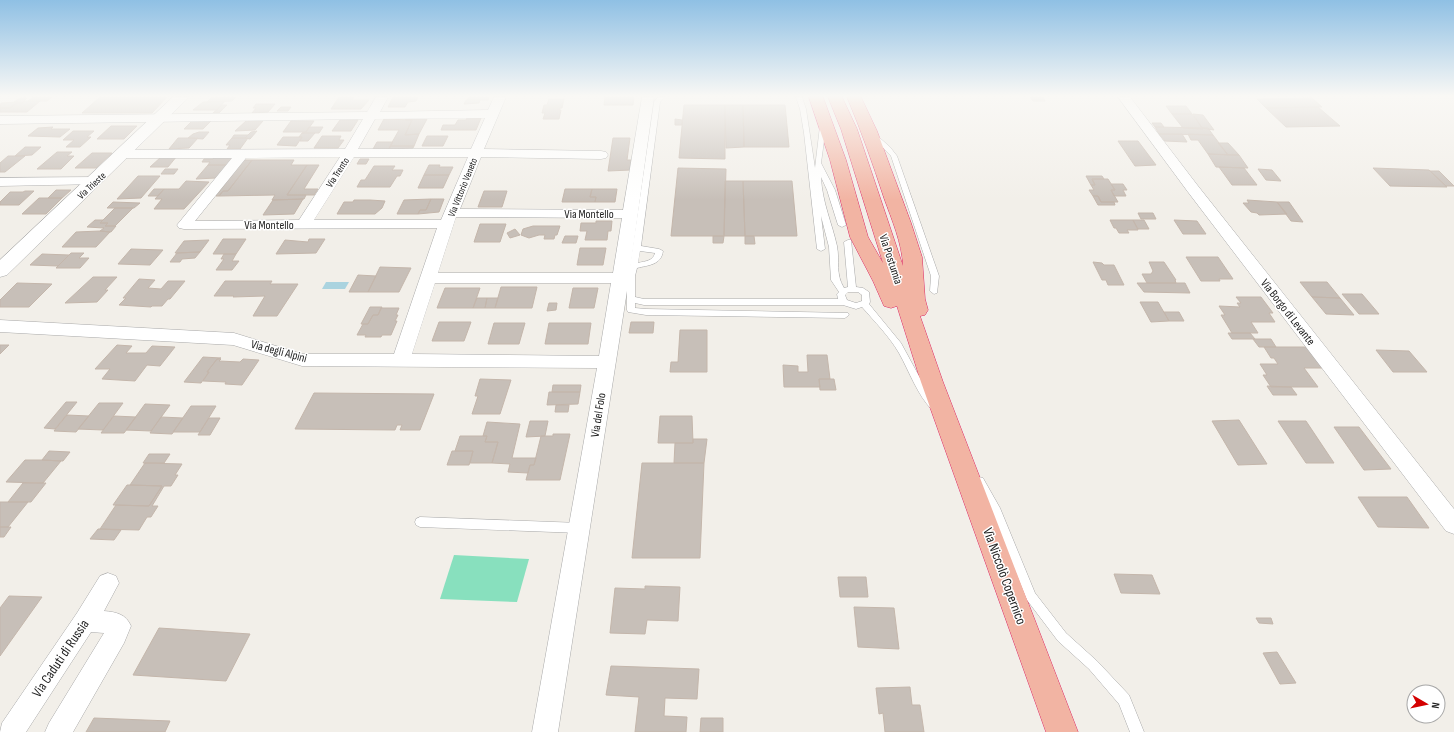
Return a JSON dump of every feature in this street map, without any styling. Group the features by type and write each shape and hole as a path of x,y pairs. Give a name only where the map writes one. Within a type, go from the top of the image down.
{"highway":[{"path":"828,131 838,160 859,237 883,281 897,318 932,382"},
{"name":"Via Postumia","path":"850,131 893,268 946,420"},
{"path":"869,131 902,223 912,257 915,299 922,322 932,382"},
{"name":"Via Niccolò Copernico","path":"946,420 1062,732"}],"street":[{"name":"Via Trieste","path":"4,264 147,131"},
{"name":"Via Trento","path":"303,225 349,154 362,131"},
{"name":"Via Vittorio Veneto","path":"401,361 449,218 486,131"},
{"name":"Via del Folo","path":"545,732 580,528 643,131"},
{"name":"Via Borgo di Levante","path":"1150,131 1454,524"},
{"path":"124,154 476,153 601,155"},
{"name":"Via Montello","path":"242,154 184,225 303,225 449,218 630,214"},
{"path":"0,182 95,181"},
{"path":"430,278 620,278"},
{"name":"Via degli Alpini","path":"0,326 234,339 302,360 606,362"},
{"name":"Via Caduti di Russia","path":"11,732 85,621 108,583"},
{"path":"58,732 116,635 119,626 114,622 85,621"}],"lane":[{"path":"653,131 637,248 631,276 631,310 646,312 845,314"},
{"path":"807,131 821,249"},
{"path":"822,131 818,163 818,188 833,248 836,280 843,292 841,297 843,302"},
{"path":"869,131 888,148 894,156 935,276 934,291"},
{"path":"818,163 831,190 842,225"},
{"path":"848,242 852,289"},
{"path":"634,266 653,262 658,256 659,251 637,248"},
{"path":"843,292 852,289 860,290 866,294 867,300 864,304"},
{"path":"631,299 644,302 843,302 851,306 864,304"},
{"path":"864,304 894,340 907,359 919,388 946,420"},
{"path":"958,449 995,508 1031,596 1062,637 1093,665 1124,700 1137,732"},
{"path":"420,522 580,528"}],"green space":[{"path":"454,555 529,559 517,602 440,599"}],"water":[{"path":"326,282 349,282 345,289 322,289"}],"building":[{"path":"34,131 67,131 60,137 28,136"},
{"path":"73,131 94,131 87,137 91,137 80,147 66,147 74,140 63,140"},
{"path":"105,131 132,131 124,139 97,139"},
{"path":"257,131 250,139 245,138 251,132"},
{"path":"284,131 307,131 306,132"},
{"path":"320,131 319,133 302,133"},
{"path":"398,131 407,131 405,135 419,134 414,146 390,146"},
{"path":"407,131 421,131 419,134 405,135"},
{"path":"682,131 725,131 725,159 679,158"},
{"path":"726,131 744,131 744,147 726,148"},
{"path":"744,131 787,131 789,147 744,147"},
{"path":"1157,131 1210,131 1213,135 1159,134"},
{"path":"199,132 209,132 203,139 188,138 193,134"},
{"path":"302,133 315,133 308,141 300,141 302,137 299,137"},
{"path":"1159,134 1182,134 1187,142 1165,141"},
{"path":"1188,134 1213,135 1228,155 1208,154 1198,140 1191,140"},
{"path":"234,135 248,135 245,138 232,138"},
{"path":"322,136 341,136 339,140 344,140 338,148 314,148"},
{"path":"427,136 448,136 443,146 422,146"},
{"path":"283,137 302,137 296,146 277,145"},
{"path":"178,138 198,138 189,148 169,149"},
{"path":"232,138 248,138 240,149 227,149 230,145 226,145"},
{"path":"613,138 630,138 627,160 632,160 631,170 608,171"},
{"path":"1118,141 1138,141 1156,165 1135,166"},
{"path":"377,142 393,142 389,149 373,149"},
{"path":"1218,143 1228,143 1239,155 1228,155"},
{"path":"390,146 414,146 413,148 389,149"},
{"path":"25,147 41,147 32,155 15,156"},
{"path":"57,152 72,152 67,156 74,156 61,169 37,169"},
{"path":"92,153 112,153 96,168 75,168"},
{"path":"1208,154 1239,155 1248,168 1216,167"},
{"path":"8,156 25,156 5,172 0,172 0,163"},
{"path":"177,156 168,167 150,167 161,157"},
{"path":"215,156 234,156 227,165 208,165 210,162 202,162 204,159 213,159"},
{"path":"360,159 369,159 366,164 357,164"},
{"path":"244,160 252,160 228,191 223,191 219,196 216,196"},
{"path":"252,160 294,160 291,165 307,165 287,195 306,195 304,199 272,200 275,195 219,196 223,191 228,191"},
{"path":"208,165 227,165 216,178 196,179"},
{"path":"307,165 319,165 304,189 318,189 314,195 287,195"},
{"path":"429,165 453,167 449,175 424,175"},
{"path":"374,166 395,166 392,170 403,170 400,176 397,176 390,187 357,187 361,180 365,180"},
{"path":"1219,167 1244,168 1257,185 1232,185"},
{"path":"678,168 726,169 724,236 671,236"},
{"path":"1373,168 1429,170 1447,187 1390,186"},
{"path":"165,169 178,169 174,174 161,174"},
{"path":"1258,169 1272,170 1281,181 1266,180"},
{"path":"1430,171 1439,171 1454,186 1446,186"},
{"path":"424,175 449,175 443,188 418,188"},
{"path":"138,176 160,176 141,198 117,199"},
{"path":"1086,176 1102,176 1104,179 1092,179 1095,185 1091,185"},
{"path":"1092,179 1108,179 1115,190 1111,190 1118,202 1101,202 1098,196 1093,196 1089,190 1094,190 1091,185 1095,185"},
{"path":"186,181 209,182 184,209 154,209 162,199 155,199 164,189 179,189"},
{"path":"725,181 743,181 745,236 724,236"},
{"path":"743,181 792,181 797,236 745,236"},
{"path":"1111,184 1123,184 1127,190 1123,190 1126,196 1114,196 1111,190 1115,190"},
{"path":"154,189 164,189 158,196 148,196"},
{"path":"565,189 592,189 590,197 596,197 595,202 562,202"},
{"path":"592,189 617,189 615,202 595,202 596,197 590,197"},
{"path":"56,190 71,190 62,198 48,198"},
{"path":"34,191 19,205 0,205 0,202 10,192"},
{"path":"484,191 507,191 502,207 478,207"},
{"path":"1093,196 1098,196 1101,202 1114,202 1115,205 1098,205"},
{"path":"39,198 62,198 46,214 22,214"},
{"path":"303,199 294,214 263,215 273,200"},
{"path":"431,199 426,210 420,210 418,214 397,214 404,200"},
{"path":"431,199 444,199 439,212 418,214 420,210 426,210"},
{"path":"354,200 385,201 382,208 375,214 337,214 344,202 353,202"},
{"path":"1247,200 1277,202 1287,214 1259,215 1251,212 1243,203 1249,203"},
{"path":"113,202 140,203 134,208 107,208"},
{"path":"1277,202 1289,202 1303,222 1291,221"},
{"path":"115,208 133,208 115,226 105,226 108,223 100,223"},
{"path":"1138,213 1153,213 1156,219 1141,219"},
{"path":"95,220 103,220 100,223 108,223 105,226 116,226 111,232 100,231 104,228 87,227"},
{"path":"1110,220 1133,220 1138,230 1127,230 1129,233 1119,233 1116,228 1114,228"},
{"path":"1133,220 1144,220 1149,229 1138,229"},
{"path":"1174,220 1197,221 1206,234 1183,234"},
{"path":"596,221 612,221 611,231 608,231 607,240 585,240 587,231 580,231 581,223 596,223"},
{"path":"480,224 506,224 500,242 474,242"},
{"path":"533,226 560,226 554,239 544,239 545,235 529,238 521,235 523,229"},
{"path":"515,229 520,235 510,238 507,233"},
{"path":"76,232 110,232 96,247 62,247"},
{"path":"565,236 578,236 576,243 562,243"},
{"path":"713,236 724,236 723,243 713,243"},
{"path":"745,236 754,236 755,244 745,244"},
{"path":"223,239 246,239 236,254 213,254"},
{"path":"309,239 325,239 316,253 276,254 285,240 308,242"},
{"path":"209,240 200,252 175,253 184,241"},
{"path":"580,248 606,248 603,265 577,265"},
{"path":"131,249 163,250 150,265 118,264"},
{"path":"200,252 195,258 182,259 180,262 170,262 177,253"},
{"path":"71,253 84,253 79,258 89,258 80,268 56,268"},
{"path":"42,254 69,255 58,266 30,265"},
{"path":"224,254 236,254 232,261 239,261 232,270 216,270 224,259 221,259"},
{"path":"1186,257 1218,257 1233,279 1201,281"},
{"path":"1093,262 1102,263 1104,265 1114,265 1124,285 1108,285 1106,280 1102,280"},
{"path":"1149,262 1164,262 1176,280 1176,283 1147,283 1142,274 1151,274 1153,271"},
{"path":"380,267 411,268 399,292 368,292"},
{"path":"358,275 376,276 368,292 349,292"},
{"path":"93,277 117,277 105,290 108,290 97,302 65,303"},
{"path":"139,279 155,280 148,288 161,289 168,281 185,281 162,306 151,307 119,305 126,298 123,298"},
{"path":"225,281 272,281 270,284 298,284 277,316 253,316 265,296 214,296"},
{"path":"1300,282 1327,282 1340,298 1312,297"},
{"path":"17,283 52,284 29,307 0,307 0,300"},
{"path":"1137,283 1185,283 1190,293 1144,292"},
{"path":"501,287 537,287 532,308 495,308"},
{"path":"445,288 480,288 473,308 437,308"},
{"path":"573,288 598,288 594,308 569,308"},
{"path":"1342,294 1362,294 1379,314 1359,314"},
{"path":"1236,297 1261,297 1273,313 1269,313 1275,322 1251,322 1258,333 1232,333 1221,315 1225,315 1219,306 1240,307 1237,303 1241,303"},
{"path":"1312,297 1340,298 1354,315 1326,314"},
{"path":"477,298 487,298 485,308 473,308"},
{"path":"487,298 498,298 495,308 485,308"},
{"path":"1140,302 1158,302 1169,321 1151,322"},
{"path":"549,303 557,303 556,310 547,311"},
{"path":"370,307 382,307 378,315 373,315 368,324 361,324"},
{"path":"381,308 399,308 395,321 397,321 391,335 382,335 381,337 365,337 366,335 357,335 363,324 368,324 373,315 378,315"},
{"path":"1164,312 1179,312 1184,321 1169,321"},
{"path":"439,322 471,322 464,341 432,341"},
{"path":"631,322 654,322 653,333 629,333"},
{"path":"494,323 525,323 519,344 488,344"},
{"path":"549,323 591,323 588,344 545,344"},
{"path":"680,330 707,330 707,372 670,372 671,362 678,362"},
{"path":"1228,333 1250,333 1255,339 1232,339"},
{"path":"1253,339 1271,339 1276,347 1259,347"},
{"path":"0,345 9,345 0,354"},
{"path":"117,345 132,346 126,353 146,353 152,346 175,347 160,366 147,365 135,381 102,379 110,369 95,369"},
{"path":"1264,347 1307,347 1322,368 1304,368 1318,387 1271,387 1263,375 1267,375 1260,364 1278,364 1274,358 1271,358"},
{"path":"1376,350 1409,351 1427,372 1393,372"},
{"path":"807,355 827,355 830,379 819,379 820,387 784,387 783,365 798,366 798,372 808,372"},
{"path":"203,357 221,358 217,359 201,383 184,382"},
{"path":"217,359 221,359 219,361 240,362 243,359 259,360 242,385 225,384 226,382 203,381 209,372 207,372"},
{"path":"480,379 511,380 500,414 472,414 478,396 475,396"},
{"path":"819,379 834,379 836,390 820,390"},
{"path":"553,385 581,385 580,392 552,392"},
{"path":"1267,386 1291,387 1297,395 1273,395"},
{"path":"549,392 580,392 578,404 547,405"},
{"path":"314,393 434,394 420,430 400,430 402,425 397,425 395,430 295,429"},
{"path":"66,402 77,402 55,429 44,428"},
{"path":"99,403 123,403 103,430 78,429"},
{"path":"145,404 170,405 151,431 126,430"},
{"path":"556,405 569,405 568,412 555,412"},
{"path":"191,406 216,406 200,432 173,432"},
{"path":"67,415 89,416 76,432 54,431"},
{"path":"114,416 136,417 124,433 101,433"},
{"path":"660,416 692,416 693,443 658,443"},
{"path":"161,417 183,418 172,434 150,433"},
{"path":"209,418 220,418 210,435 198,435"},
{"path":"1239,420 1267,464 1238,465 1212,421"},
{"path":"530,421 548,421 545,436 526,437"},
{"path":"1278,421 1306,421 1334,463 1306,463"},
{"path":"487,422 520,424 512,458 536,458 534,465 530,465 528,473 508,472 510,464 492,463 498,442 485,442 487,436 483,436"},
{"path":"1334,427 1359,427 1391,469 1364,470"},
{"path":"553,434 570,434 560,480 526,480 530,465 534,465 541,436 553,436"},
{"path":"460,436 487,436 485,442 498,442 492,463 470,463 473,451 455,451"},
{"path":"693,439 707,439 704,463 674,463 675,443 693,443"},
{"path":"49,451 70,452 63,461 42,460"},
{"path":"452,451 473,451 469,465 447,465"},
{"path":"149,454 170,454 164,463 143,463"},
{"path":"25,460 61,461 43,483 6,482"},
{"path":"145,463 182,464 175,475 178,475 171,486 164,486 152,506 158,506 151,517 147,517 139,530 100,529 116,505 149,506 162,486 130,485"},
{"path":"642,463 704,463 700,558 632,558"},
{"path":"23,483 46,483 31,502 8,502"},
{"path":"127,485 162,486 149,506 113,505"},
{"path":"1358,497 1407,497 1429,528 1378,527"},
{"path":"0,502 28,502 8,527 0,527"},
{"path":"0,527 11,527 4,537 0,537"},
{"path":"98,529 121,530 114,540 90,539"},
{"path":"1114,574 1152,575 1160,594 1121,593"},
{"path":"838,577 866,577 868,597 840,597"},
{"path":"645,586 680,587 678,621 647,620 645,634 610,633 615,588 645,589"},
{"path":"9,596 42,597 0,656 0,608"},
{"path":"854,607 894,608 899,649 858,647"},
{"path":"1256,618 1271,618 1273,624 1259,623"},
{"path":"159,628 250,634 226,681 133,675"},
{"path":"1277,652 1296,683 1280,684 1263,653"},
{"path":"611,666 699,669 697,699 665,698 664,716 687,717 686,732 635,732 639,697 606,695"},
{"path":"910,687 912,705 920,705 924,732 885,732 883,713 879,714 876,688"},
{"path":"94,718 170,721 165,732 86,732"},
{"path":"701,718 723,718 723,732 700,732"}]}
